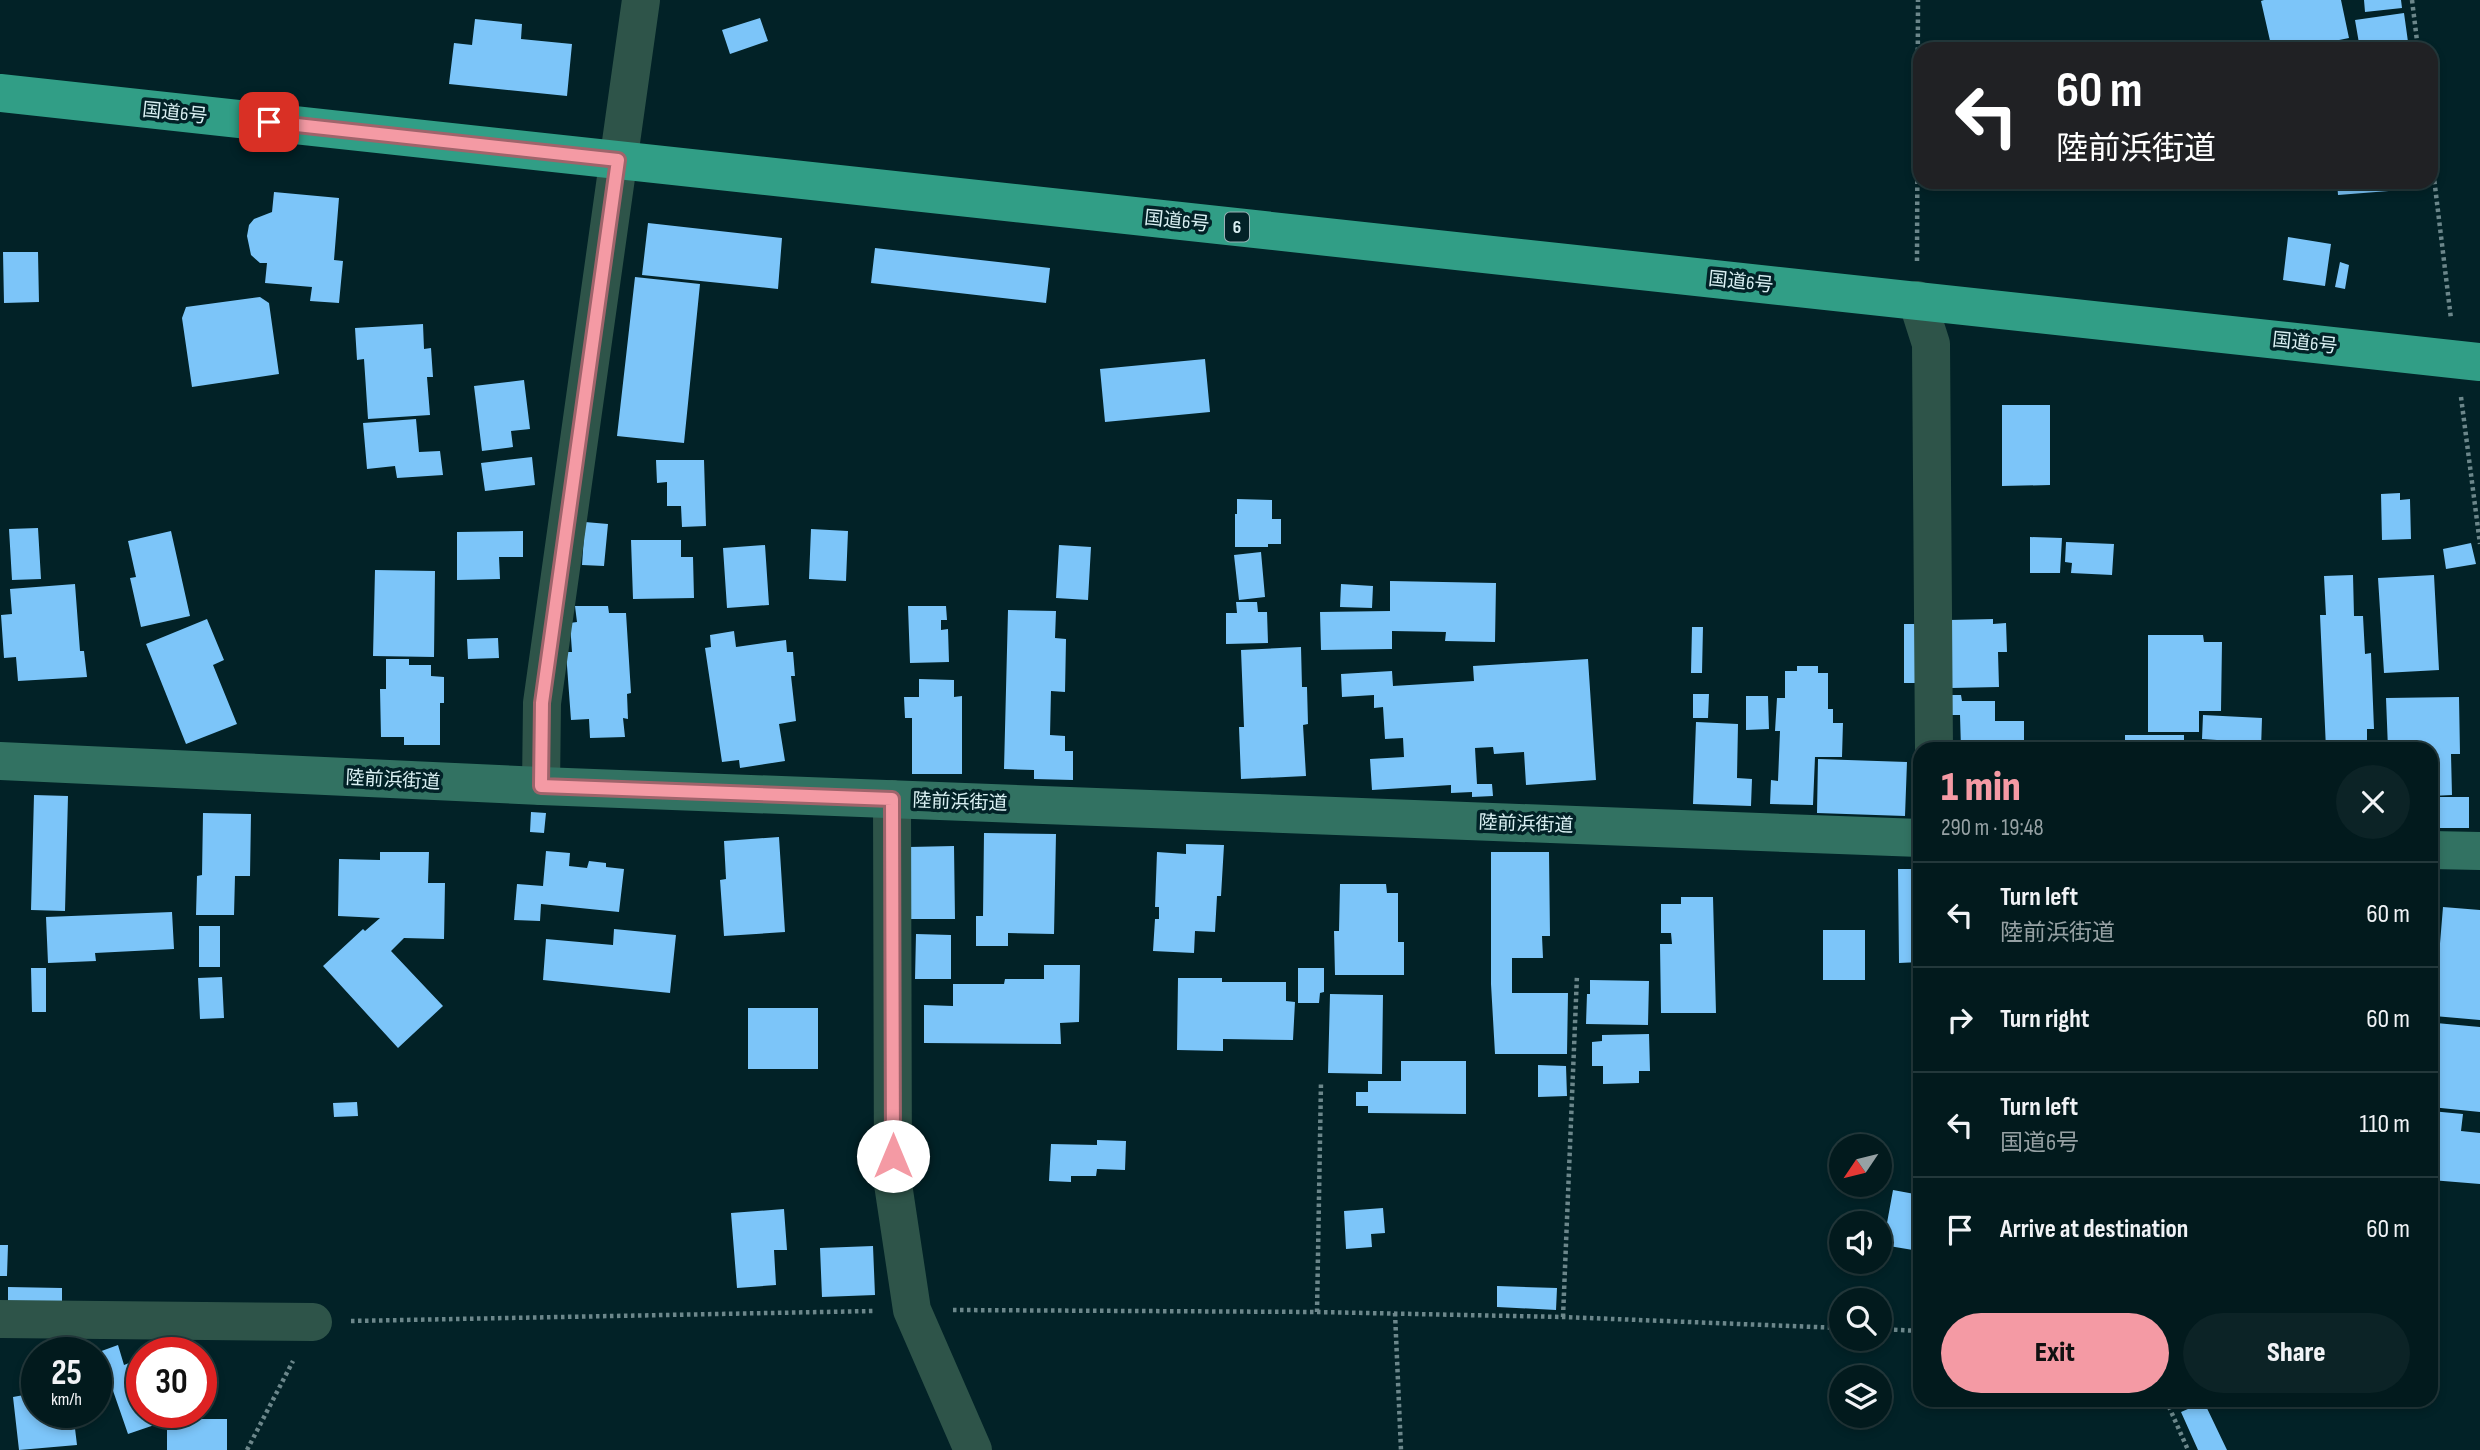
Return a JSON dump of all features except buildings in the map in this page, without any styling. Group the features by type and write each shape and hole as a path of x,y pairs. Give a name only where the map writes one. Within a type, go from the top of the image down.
{"highway":[{"name":"国道6号","path":"0,93 2477,361"}],"street":[{"path":"541,786 542,703 641,0"},
{"path":"1917,300 1931,344 1934,742"},
{"name":"陸前浜街道","path":"0,761 541,786 1913,838"},
{"path":"892,799 893,1184 912,1310 973,1450"},
{"path":"2438,850 2480,851"},
{"path":"0,1319 313,1322"}],"path":[{"path":"1917,0 1917,42"},
{"path":"2412,0 2417,42"},
{"path":"1917,189 1917,300"},
{"path":"1563,1317 1577,975"},
{"path":"1317,1312 1321,1082"},
{"path":"247,1450 313,1322 912,1310 1317,1312 1563,1317 1829,1328"},
{"path":"1395,1314 1401,1450"},
{"path":"1892,1330 1913,1331"},
{"path":"2169,1407 2188,1450"}],"route":[{"path":"269,122 618,160 542,703 541,786 892,799 893,1156"}]}
